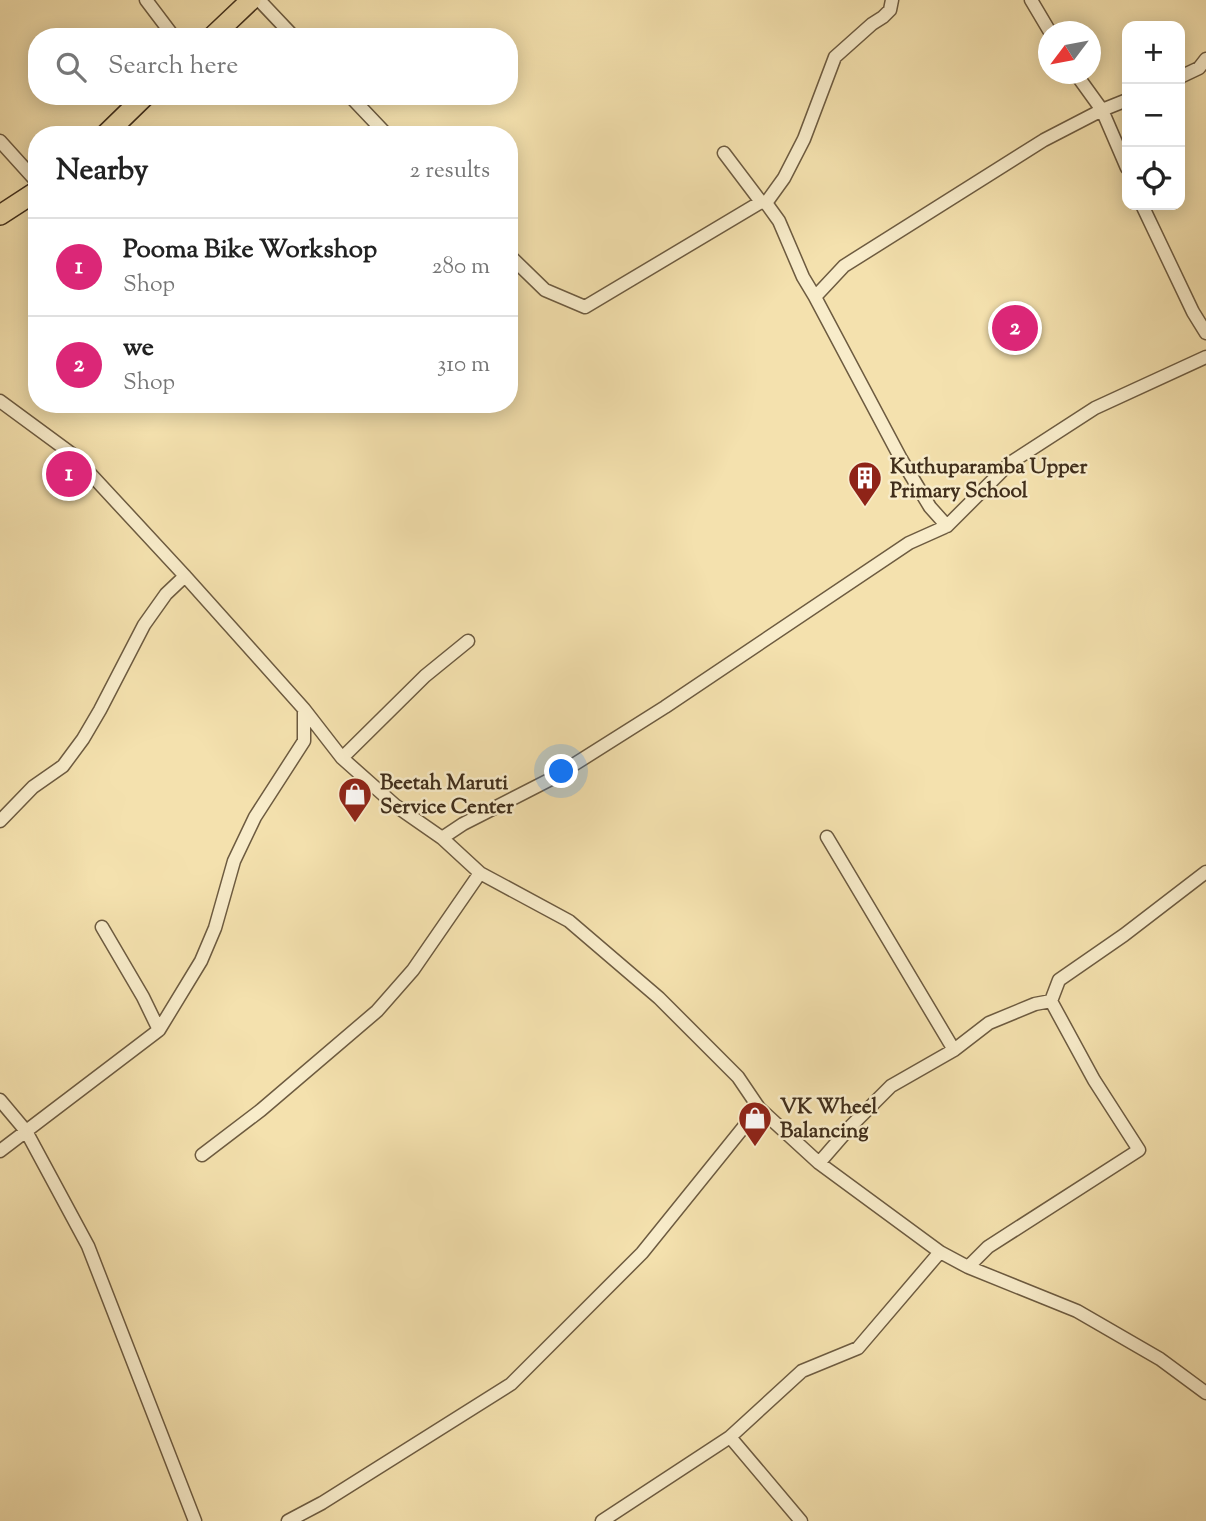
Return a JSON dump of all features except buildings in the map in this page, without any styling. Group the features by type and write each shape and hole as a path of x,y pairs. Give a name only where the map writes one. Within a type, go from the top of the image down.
{"main road":[{"path":"221,28 251,0"},
{"path":"114,126 136,105"},
{"path":"0,215 28,197"}],"street":[{"path":"146,0 167,28"},
{"path":"259,0 285,28"},
{"path":"1031,0 1043,21"},
{"path":"518,264 545,290 585,307 763,202 784,178 804,139 835,57 883,17 896,1"},
{"path":"1185,75 1199,68 1206,59"},
{"path":"1083,84 1102,110 1122,156"},
{"path":"815,297 844,266 1044,140 1122,102"},
{"path":"359,105 378,126"},
{"path":"0,141 28,172"},
{"path":"724,153 779,221 803,277 901,459 930,506 947,526"},
{"path":"1144,210 1193,312 1206,333"},
{"path":"442,838 463,824 562,772 665,707 909,543 947,526 1010,463 1095,408 1206,357"},
{"path":"0,401 72,454 304,709 342,758 397,806 442,838 480,873 569,921 659,998 738,1077 758,1108 819,1163 940,1252 968,1267 1077,1311 1160,1359 1206,1393"},
{"path":"0,821 33,787 63,766 100,710 144,625 166,594 185,576"},
{"path":"342,758 425,676 468,641"},
{"path":"0,1151 159,1030 201,961 215,928 234,861 255,817 304,741 304,709"},
{"path":"827,837 954,1050"},
{"path":"968,1267 988,1247 1139,1150 1094,1080 1051,1001 1059,980 1124,935 1206,872"},
{"path":"202,1154 261,1110 377,1011 414,970 480,873"},
{"path":"102,927 159,1030"},
{"path":"819,1163 891,1086 954,1050 989,1023 1035,1004 1051,1001"},
{"path":"0,1100 26,1131 88,1246 195,1521"},
{"path":"288,1521 322,1503 510,1384 642,1253 758,1108"},
{"path":"602,1521 730,1437 802,1371 858,1348 940,1252"},
{"path":"730,1437 801,1521"}],"place":[{"name":"we","path":"1015,328"},
{"name":"Pooma Bike Workshop","path":"69,474"},
{"name":"Kuthuparamba Upper Primary School","path":"865,508"},
{"name":"Beetah Maruti Service Center","path":"355,824"},
{"name":"VK Wheel Balancing","path":"755,1148"}]}
